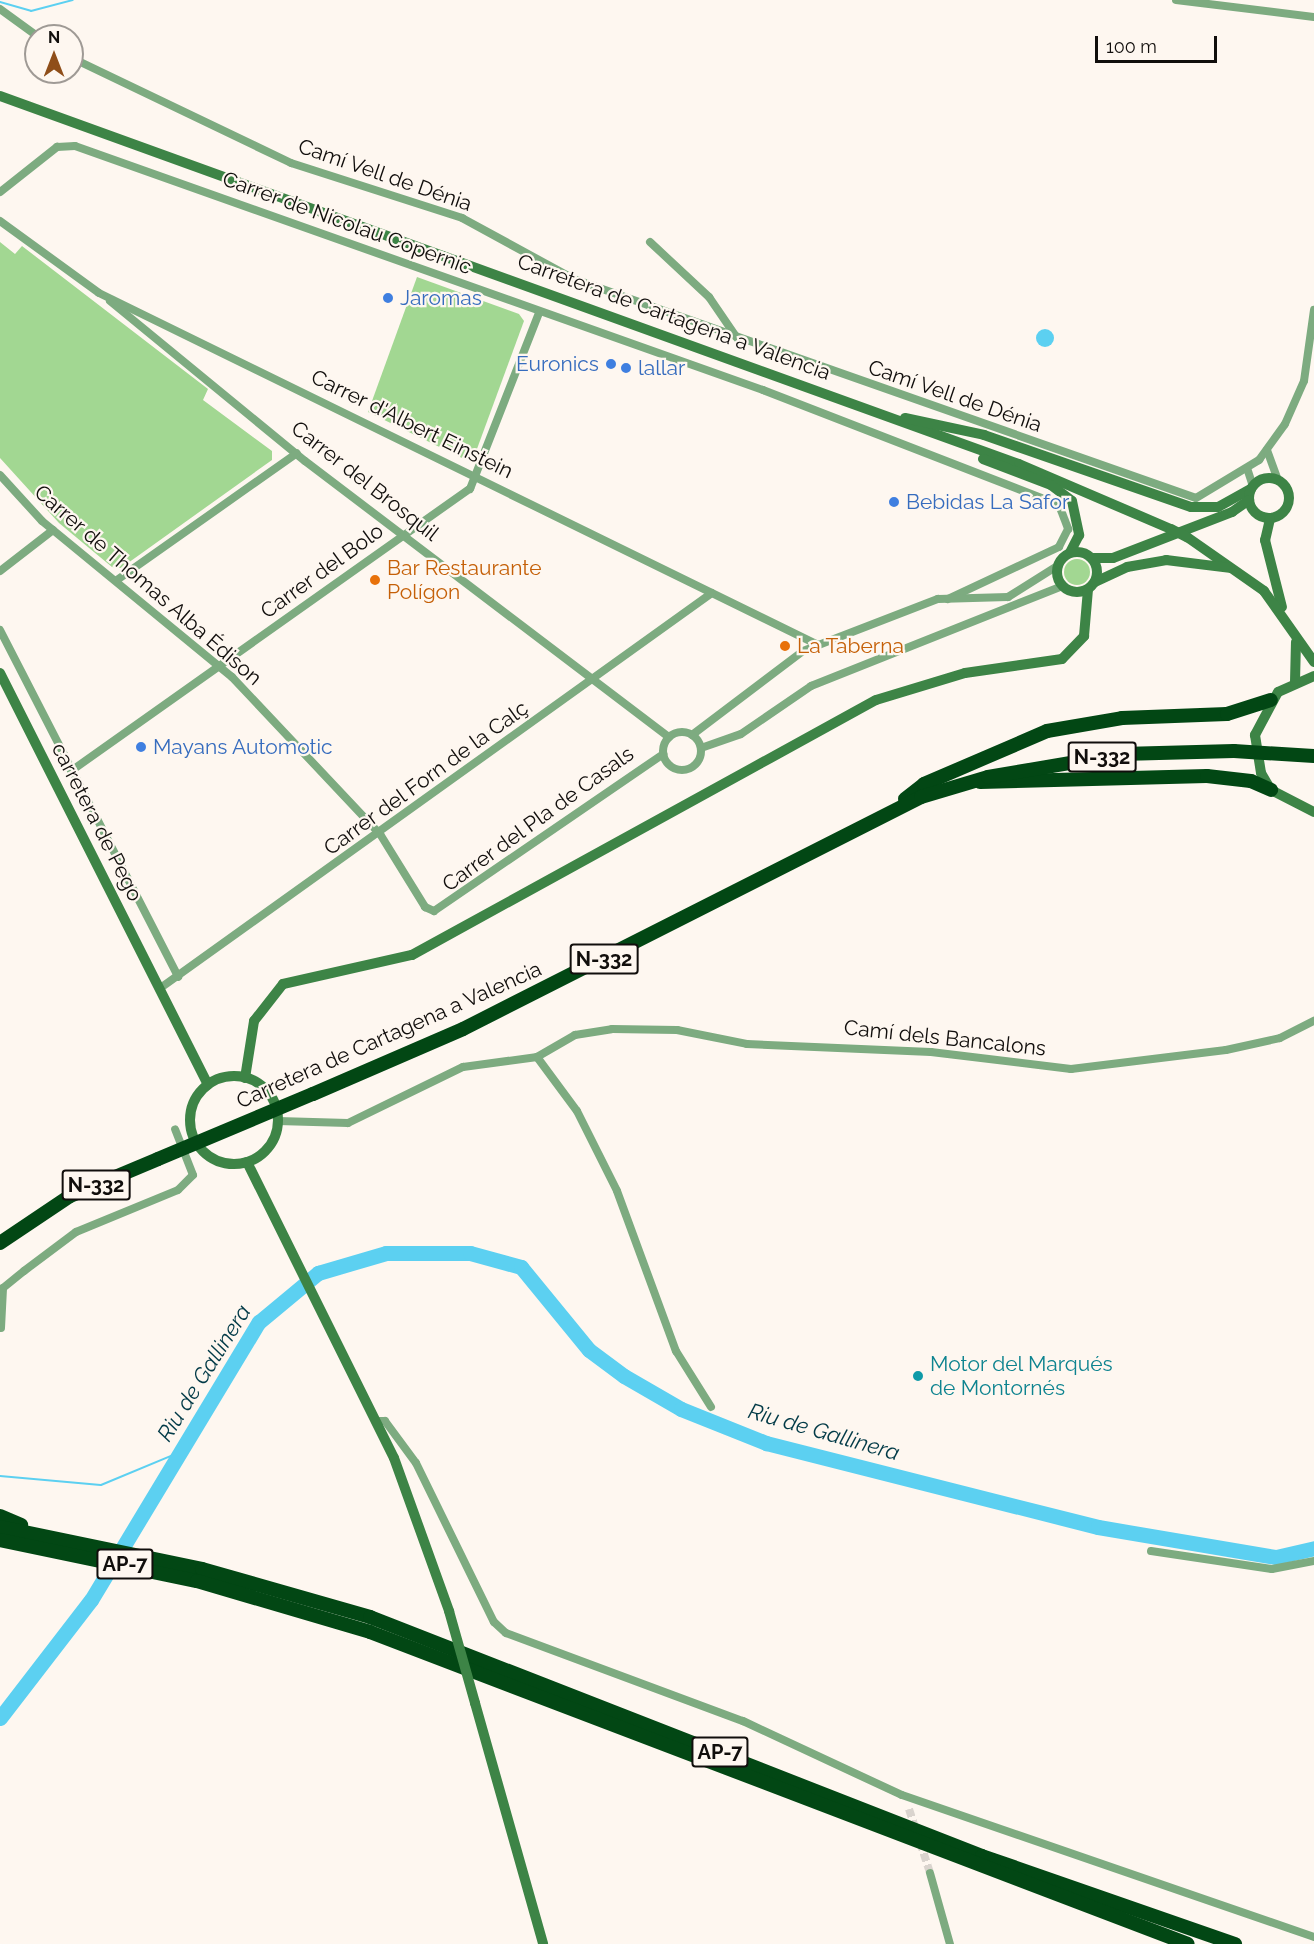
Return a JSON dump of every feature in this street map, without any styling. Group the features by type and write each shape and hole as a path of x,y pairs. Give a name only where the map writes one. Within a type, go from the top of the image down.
{"highway":[{"path":"889,811 924,784 1047,731 1122,718 1227,714 1270,700"},
{"name":"Carretera de Cartagena a Valencia","path":"0,1243 70,1196 463,1029 889,811 972,781 1122,754 1234,751 1314,756"},
{"path":"972,781 1004,786 1207,776 1251,781 1271,790"},
{"path":"0,1516 39,1533"},
{"name":"AP-7","path":"0,1527 39,1533 57,1544"},
{"name":"AP-7","path":"0,1540 57,1544 199,1575 448,1645 982,1856 1235,1944"},
{"name":"AP-7","path":"199,1575 484,1672 957,1860 1188,1944"}],"main road":[{"name":"Carretera de Cartagena a Valencia","path":"0,96 1071,484 1187,537 1244,573 1275,603 1295,639 1314,662"},
{"path":"884,415 984,435 1191,507 1218,507 1251,492"},
{"path":"884,415 1063,491 1078,518 1078,539 1057,566 1062,585 1073,592 1088,609"},
{"path":"1232,512 1262,479 1278,480 1288,489 1289,503 1270,519 1267,549 1288,624"},
{"path":"1251,492 1254,511"},
{"path":"1070,552 1092,558 1113,558 1232,512 1254,511 1270,519"},
{"path":"245,1078 254,1021 283,984 412,955 876,700 965,673 1054,662 1084,636 1093,581 1092,558"},
{"path":"1093,581 1113,558"},
{"path":"1073,592 1127,567 1166,560 1207,562 1244,573"},
{"name":"Carretera de Cartagena a Valencia","path":"1295,639 1295,682"},
{"name":"carretera de Pego","path":"0,673 208,1084"},
{"path":"1314,676 1295,682 1270,700 1255,735 1261,773 1271,790 1314,812"},
{"path":"245,1078 265,1089 278,1121 270,1146 247,1162 211,1158 194,1140 193,1104 208,1084 245,1078"},
{"path":"247,1162 377,1420 449,1611 543,1944"}],"street":[{"path":"1176,0 1314,17"},
{"path":"0,9 24,27"},
{"name":"Camí Vell de Dénia","path":"84,64 291,163 462,218 574,279 1184,495 1207,495 1259,460 1267,450 1289,418 1304,381 1314,310"},
{"name":"Carrer de Nicolau Copernic","path":"0,192 57,147 75,146 1044,495 1059,505 1068,521 1065,540 1053,551 948,599"},
{"name":"Carrer d'Albert Einstein","path":"0,221 99,292 818,645"},
{"path":"650,242 709,297 737,338"},
{"name":"Carrer del Brosquil","path":"99,292 297,453 669,737"},
{"path":"478,477 539,314"},
{"path":"1267,450 1271,469 1278,480"},
{"path":"117,580 297,453"},
{"path":"1259,460 1271,469"},
{"path":"1247,468 1251,492"},
{"name":"Carrer de Thomas Alba Édison","path":"0,475 53,530 117,580 218,668 380,834 425,907 434,911"},
{"name":"Carrer del Bolo","path":"71,771 404,534 478,477"},
{"path":"0,571 53,530"},
{"path":"692,735 701,748 698,761 683,770 670,766 663,754 669,737 692,735 792,656 948,599 1000,599 1038,583 1057,566"},
{"path":"701,748 750,729 812,686 1062,585"},
{"name":"Carrer del Forn de la Calç","path":"159,989 178,978 380,834 712,593"},
{"path":"0,630 178,978"},
{"name":"Carrer del Pla de Casals","path":"434,911 663,754"},
{"name":"Camí dels Bancalons","path":"278,1121 348,1123 463,1068 537,1057 584,1033 647,1029 747,1044 832,1044 1071,1070 1216,1052 1280,1038 1314,1021"},
{"path":"537,1057 577,1111 617,1191 676,1351 711,1407"},
{"path":"1,1328 3,1288 24,1271 76,1232 178,1190 193,1174 175,1129"},
{"path":"377,1420 385,1421 416,1462 494,1622 506,1634 743,1721 902,1795 1314,1937"},
{"path":"1151,1551 1272,1569 1314,1561"},
{"path":"930,1873 950,1944"}],"green space":[{"path":"0,242 15,254 22,246 208,389 203,400 272,451 272,460 121,568 112,567 59,523 0,458"},
{"path":"417,277 519,314 524,321 474,457 466,460 368,412"},
{"path":"1077,559 1086,563 1090,572 1086,581 1077,585 1068,581 1064,572 1068,563"}],"water":[{"path":"1045,329 1051,332 1054,338 1051,344 1045,347 1039,344 1036,338 1039,332"}],"waterway":[{"path":"0,2 31,11 73,0"},
{"name":"Riu de Gallinera","path":"0,1718 91,1600 259,1322 318,1273 386,1253 470,1253 521,1267 589,1350 624,1376 681,1409 766,1443 1098,1527 1276,1557 1314,1548"},
{"path":"0,1476 101,1485 178,1453"}],"tunnel":[{"path":"909,1809 916,1830"},
{"path":"920,1842 930,1873"}],"place":[{"name":"Jaromas","path":"388,298"},
{"name":"Euronics","path":"611,364"},
{"name":"lallar","path":"626,368"},
{"name":"Bebidas La Safor","path":"894,502"},
{"name":"Bar Restaurante Polígon","path":"375,580"},
{"name":"La Taberna","path":"785,646"},
{"name":"Mayans Automotic","path":"141,747"},
{"name":"Motor del Marqués de Montornés","path":"918,1376"}]}
